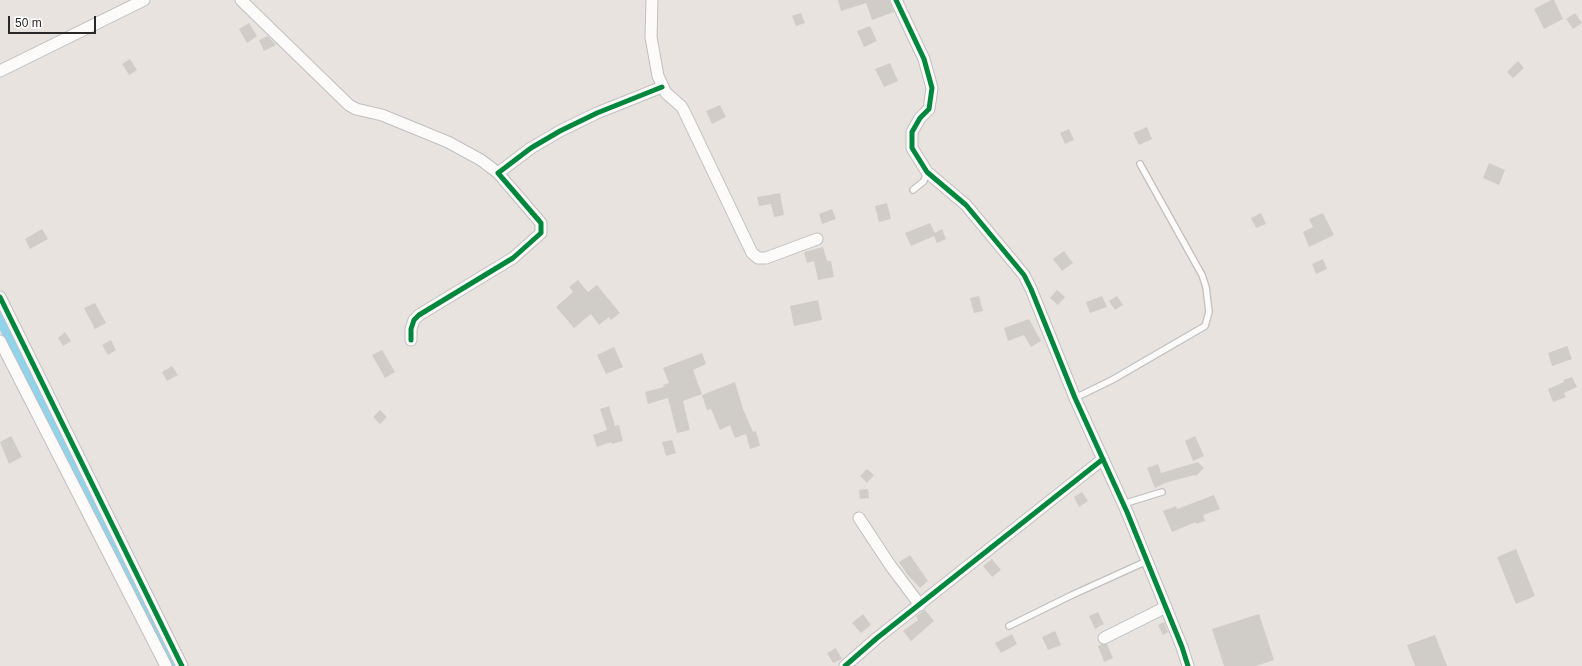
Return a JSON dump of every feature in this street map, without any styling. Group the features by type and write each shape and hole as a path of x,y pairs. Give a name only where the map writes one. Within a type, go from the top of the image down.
{"street":[{"path":"0,71 144,0"},
{"path":"240,0 349,105 356,109 382,115 448,142 481,160 498,173 541,223 541,233 513,258 419,315 414,320 411,329 411,340"},
{"path":"652,0 651,38 658,76 662,87 684,111 752,253 758,258 766,258 817,239"},
{"path":"896,0 924,59 932,88 929,109 920,118 912,132 912,148 927,172 966,205 1024,275 1075,398 1147,561 1188,666"},
{"path":"498,173 531,148 560,132 597,113 662,87"},
{"path":"0,297 182,666"},
{"path":"0,341 166,666"},
{"path":"845,666 1103,459"},
{"path":"858,518 890,565 920,605"},
{"path":"1104,638 1166,607"}],"lane":[{"path":"1075,398 1112,380 1205,326 1209,312 1206,287 1202,275 1140,164"},
{"path":"913,190 924,181 927,172"},
{"path":"1123,504 1162,492"},
{"path":"1009,626 1147,561"}],"building":[{"path":"838,0 889,0 894,12 872,20 866,3 841,11"},
{"path":"1551,0 1554,0 1563,19 1544,29 1534,9"},
{"path":"801,13 805,23 796,26 792,16"},
{"path":"1575,13 1582,23 1573,29 1566,19"},
{"path":"249,23 257,36 247,43 239,29"},
{"path":"870,26 877,41 864,47 857,31"},
{"path":"268,36 276,45 264,51 259,40"},
{"path":"130,59 137,70 129,75 122,64"},
{"path":"1518,61 1524,68 1513,78 1507,72"},
{"path":"890,63 898,81 884,87 875,69"},
{"path":"720,105 726,117 712,124 706,111"},
{"path":"1147,127 1152,139 1139,145 1133,133"},
{"path":"1069,129 1074,140 1065,144 1060,133"},
{"path":"1489,163 1505,170 1499,185 1483,178"},
{"path":"780,193 784,215 774,217 771,204 759,206 757,197"},
{"path":"887,203 891,219 879,222 875,206"},
{"path":"832,209 836,219 822,224 819,214"},
{"path":"1261,213 1266,224 1256,228 1251,218"},
{"path":"1323,213 1334,235 1309,247 1303,232 1313,227 1309,219"},
{"path":"930,223 935,233 942,229 946,239 937,243 934,236 911,246 905,233"},
{"path":"42,229 48,239 30,249 25,239"},
{"path":"823,247 827,261 831,261 834,277 818,280 814,261 807,263 804,252"},
{"path":"1064,251 1073,263 1062,271 1053,259"},
{"path":"1323,259 1327,269 1316,274 1312,264"},
{"path":"578,280 588,292 597,285 620,313 611,320 609,317 599,325 591,314 574,328 556,307 573,292 569,287"},
{"path":"1057,290 1065,297 1058,305 1050,298"},
{"path":"979,296 983,311 974,313 970,298"},
{"path":"1102,296 1107,307 1090,313 1086,302"},
{"path":"1117,296 1123,305 1115,310 1109,301"},
{"path":"818,300 822,320 794,326 790,306"},
{"path":"95,303 106,323 95,329 84,308"},
{"path":"1029,319 1041,341 1031,347 1024,335 1008,341 1004,328"},
{"path":"65,332 71,341 63,346 58,338"},
{"path":"111,340 116,350 108,355 102,345"},
{"path":"1567,346 1572,359 1552,366 1548,353"},
{"path":"614,347 623,367 606,374 597,355"},
{"path":"382,350 395,372 385,378 372,355"},
{"path":"702,353 706,364 693,370 702,394 683,401 690,430 677,433 668,398 648,404 645,392 664,387 663,385 669,383 663,368"},
{"path":"172,366 178,375 167,381 162,372"},
{"path":"1572,377 1577,387 1564,393 1566,397 1553,402 1548,389 1564,382 1563,380"},
{"path":"735,382 743,409 753,432 756,431 760,446 750,449 746,434 735,438 730,425 720,430 711,409 707,410 702,395"},
{"path":"609,406 615,426 619,425 623,441 612,444 611,442 597,447 593,435 607,430 600,409"},
{"path":"380,410 387,417 380,424 373,417"},
{"path":"11,436 22,457 9,464 0,442"},
{"path":"1195,436 1204,456 1193,461 1185,441"},
{"path":"672,440 676,453 666,456 662,442"},
{"path":"1198,462 1204,468 1196,476 1194,475 1165,483 1155,488 1147,468 1158,464 1161,473"},
{"path":"867,469 874,475 867,483 860,476"},
{"path":"868,489 869,498 860,499 859,490"},
{"path":"1082,492 1088,501 1079,507 1074,497"},
{"path":"1214,495 1220,509 1203,515 1205,521 1196,524 1196,522 1172,532 1163,511 1176,506 1177,509"},
{"path":"1516,549 1535,596 1516,604 1497,557"},
{"path":"910,555 928,581 920,588 907,574 899,562"},
{"path":"992,559 1001,570 992,577 983,566"},
{"path":"925,610 934,621 911,641 903,631 918,620 916,616"},
{"path":"1098,612 1104,624 1095,629 1089,616"},
{"path":"863,614 871,625 861,633 852,623"},
{"path":"1259,614 1274,660 1256,666 1224,666 1212,629"},
{"path":"1164,622 1168,632 1163,635 1158,625"},
{"path":"1055,631 1061,645 1048,650 1042,637"},
{"path":"1012,634 1017,644 1001,653 995,643"},
{"path":"1435,635 1447,666 1415,666 1407,645"},
{"path":"1107,644 1113,658 1104,662 1098,646"},
{"path":"836,648 842,659 833,663 827,653"}],"waterway":[{"path":"0,317 49,412 173,666"}],"cycle path":[{"path":"896,0 924,59 932,88 929,109 920,118 912,132 912,148 927,172 966,205 1024,275 1075,398 1127,512 1182,647 1188,666"},
{"path":"411,340 411,329 414,320 419,315 513,258 541,233 541,223 498,173 531,148 560,131 597,113 662,87"},
{"path":"0,297 182,666"},
{"path":"845,666 877,638 1103,459"}]}
